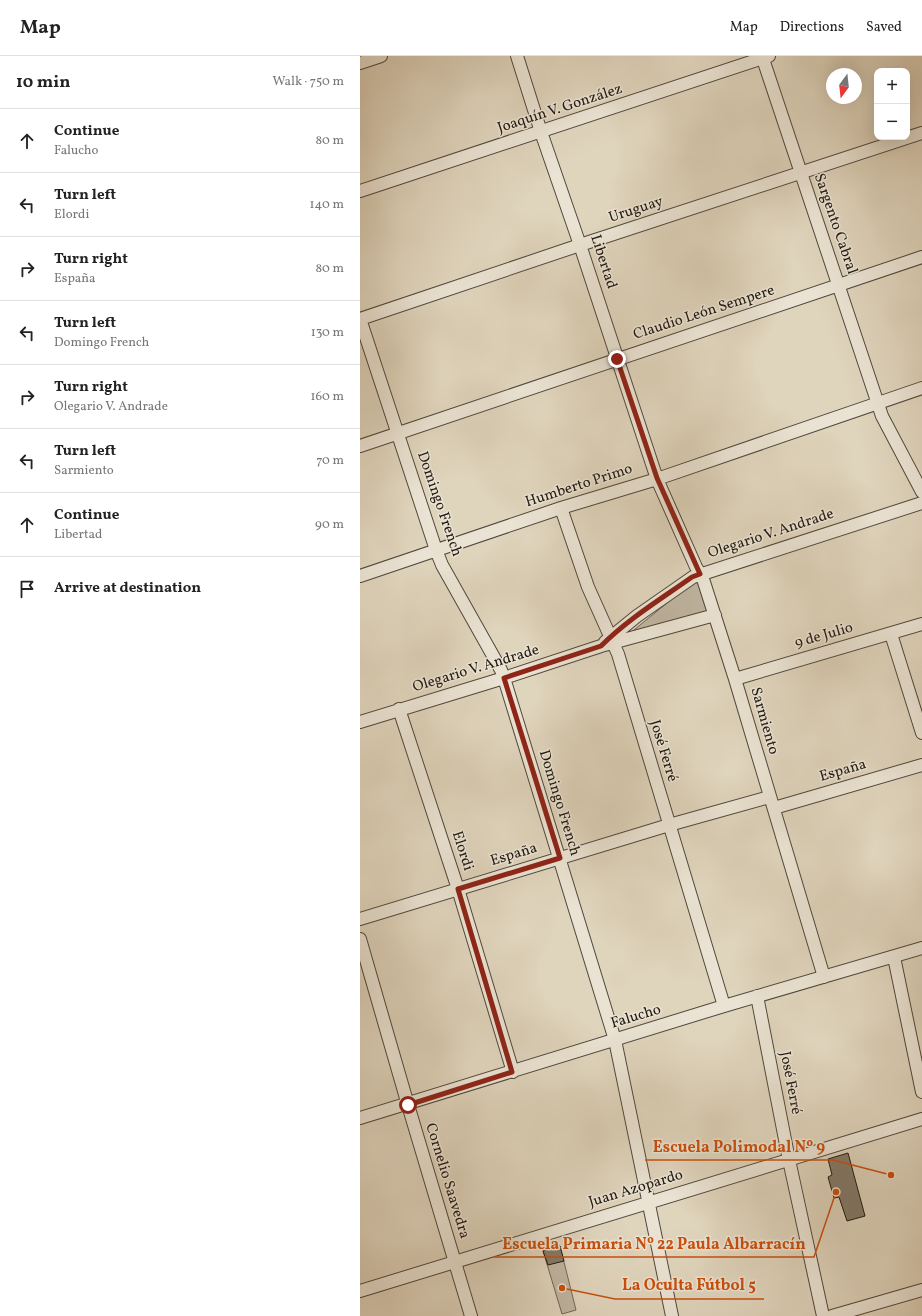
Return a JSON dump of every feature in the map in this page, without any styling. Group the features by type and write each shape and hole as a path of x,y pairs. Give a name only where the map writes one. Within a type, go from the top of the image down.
{"street":[{"path":"360,63 380,56"},
{"name":"Libertad","path":"517,56 657,478"},
{"name":"Joaquín V. González","path":"360,191 765,57"},
{"name":"Sargento Cabral","path":"765,57 801,173 878,403 887,426 922,492"},
{"name":"Uruguay","path":"360,319 922,133"},
{"name":"Claudio León Sempere","path":"360,446 922,257"},
{"name":"Domingo French","path":"360,319 442,565 501,670 504,678 615,1040 672,1316"},
{"name":"Humberto Primo","path":"360,576 561,508 657,478 922,388"},
{"name":"Sarmiento","path":"657,478 700,574 715,615 824,977"},
{"name":"Olegario V. Andrade","path":"612,640 637,616 692,577 922,503"},
{"name":"José Ferré","path":"561,508 588,587 612,640 724,1006"},
{"name":"Olegario V. Andrade","path":"360,722 504,678 601,646 612,640 715,615"},
{"name":"9 de Julio","path":"735,679 922,624"},
{"path":"891,634 922,733"},
{"name":"Elordi","path":"399,709 458,889 512,1072"},
{"name":"España","path":"360,919 669,825 922,765"},
{"name":"Cornelio Saavedra","path":"360,939 471,1316"},
{"name":"Falucho","path":"360,1118 408,1105 757,996 922,948"},
{"path":"894,956 922,1092"},
{"name":"José Ferré","path":"757,996 789,1160 823,1316"},
{"name":"Juan Azopardo","path":"360,1291 922,1119"},
{"path":"832,1316 922,1290"}],"shaded area":[{"path":"694,581 700,582 709,611 629,634"},
{"path":"560,1246 576,1310 562,1314 543,1251"}],"building":[{"path":"848,1153 865,1216 847,1221 839,1197 834,1198 828,1177 832,1175 828,1159"},
{"path":"560,1246 564,1261 548,1265 543,1251"}],"place":[{"name":"Escuela Polimodal Nº 9","path":"891,1175"},
{"name":"Escuela Primaria Nº 22 Paula Albarracín","path":"836,1192"},
{"name":"La Oculta Fútbol 5","path":"562,1288"}],"route":[{"path":"408,1105 512,1072 458,889 560,858 504,678 601,646 637,616 692,577 700,574 657,478 617,359"}]}
